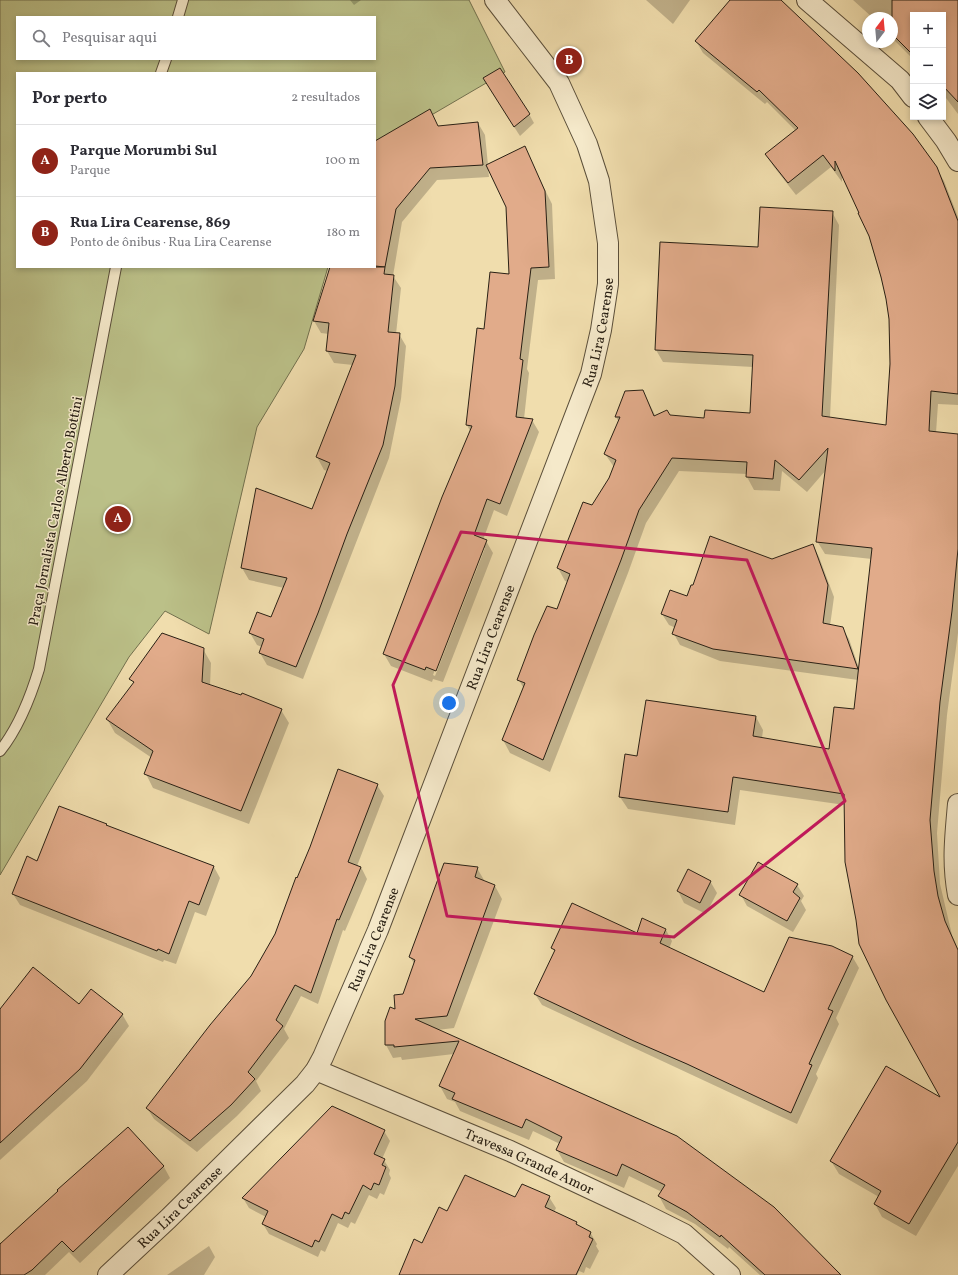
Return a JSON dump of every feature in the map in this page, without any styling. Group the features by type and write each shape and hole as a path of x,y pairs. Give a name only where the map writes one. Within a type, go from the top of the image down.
{"street":[{"name":"Rua Lira Cearense","path":"108,1275 168,1219 305,1084 316,1070 323,1057 378,930 524,554 591,374 602,330 608,284 608,243 599,181 587,144 559,83 495,0"},
{"path":"807,0 900,80 910,93"},
{"path":"930,120 946,141 958,161"},
{"path":"958,804 953,850 955,880 958,896"},
{"name":"Travessa Grande Amor","path":"316,1070 510,1151 640,1212 684,1234 730,1275"}],"lane":[{"path":"178,16 183,0"},
{"path":"161,72 166,60"},
{"name":"Praça Jornalista Carlos Alberto Bottini","path":"0,752 14,732 28,703 39,669 116,268"}],"highlighted area":[{"path":"461,532 747,560 845,801 674,937 447,916 393,685"}],"green space":[{"path":"0,0 469,0 505,72 376,147 376,72 16,72 16,268 328,268 304,349 257,427 209,634 165,611 129,657 0,875"}],"building":[{"path":"730,0 781,0 858,73 913,134 937,167 958,221 958,394 931,391 929,431 958,434 958,549 952,611 940,702 930,820 934,871 938,896 945,921 958,950 958,1142 909,1224 874,1204 881,1191 830,1161 886,1066 940,1097 886,1000 859,944 845,862 844,794 733,777 728,812 619,797 625,754 637,756 646,700 756,716 753,736 829,749 834,707 854,709 872,548 816,542 828,448 799,480 775,460 773,479 746,477 747,462 672,458 639,510 543,760 502,740 525,683 517,680 534,635 547,606 557,609 570,574 557,568 583,502 592,505 609,478 616,460 604,454 620,417 615,417 625,391 643,390 654,416 667,410 670,415 704,418 705,410 750,413 753,355 655,350 660,242 758,247 760,207 833,211 822,416 886,425 890,364 889,319 881,277 869,236 835,161 835,171 823,155 788,183 765,154 798,128 759,90 757,92 695,41"},
{"path":"892,0 958,0 958,102 946,89 946,12 910,12 910,52 898,40 898,12 892,12"},
{"path":"500,68 530,114 514,127 483,78"},
{"path":"430,109 438,126 478,122 483,165 430,168 396,209 385,267 376,266 376,140"},
{"path":"525,146 545,191 549,267 531,268 520,359 523,360 516,417 533,419 500,504 487,499 474,535 487,540 436,671 426,667 425,670 383,654 442,497 472,426 466,425 477,328 484,329 490,272 509,274 506,207 486,165"},
{"path":"385,267 384,274 394,275 388,332 400,333 395,386 383,445 296,667 259,653 264,639 249,633 257,612 271,617 287,578 241,568 256,488 312,509 330,463 316,457 356,355 326,351 329,323 313,321 330,268"},
{"path":"710,536 772,559 813,544 828,585 823,623 843,627 858,669 713,649 672,634 677,620 661,614 670,590 687,596 691,585 693,585"},
{"path":"162,633 204,648 202,682 241,695 242,693 282,709 241,811 144,774 153,751 106,719 134,682 129,679"},
{"path":"338,769 378,784 348,862 361,867 339,920 337,919 311,993 295,985 276,1020 283,1026 248,1072 255,1079 231,1105 190,1141 146,1108 210,1025 251,976 275,934 296,877 297,878 310,847"},
{"path":"59,806 214,866 199,905 189,901 169,954 158,949 157,951 12,894 27,856 37,861"},
{"path":"758,862 798,884 793,892 800,898 787,921 739,895"},
{"path":"444,863 478,867 475,877 495,885 447,1016 415,1019 677,1136 774,1207 841,1275 765,1275 721,1235 720,1237 687,1212 658,1196 665,1185 622,1164 617,1176 556,1150 562,1137 526,1119 522,1128 452,1099 455,1093 439,1086 459,1041 394,1047 394,1045 385,1045 385,1021 390,1007 395,1009 394,995 403,994 415,960 409,957"},
{"path":"688,869 711,881 700,903 677,891"},
{"path":"572,903 637,933 642,918 666,929 660,943 764,992 789,937 832,946 853,956 828,1009 833,1011 809,1064 812,1065 791,1113 534,994 555,950 551,948"},
{"path":"33,967 79,1004 91,989 123,1014 80,1069 0,1143 0,1009"},
{"path":"332,1106 385,1130 374,1154 385,1159 382,1165 386,1167 379,1185 374,1183 371,1190 363,1185 349,1214 345,1212 342,1219 332,1214 319,1242 315,1240 312,1247 262,1224 268,1211 242,1198"},
{"path":"128,1127 164,1166 73,1252 62,1241 32,1270 24,1275 0,1275 0,1244 58,1191 57,1190"},
{"path":"465,1175 515,1197 522,1184 550,1196 545,1207 577,1222 576,1224 591,1232 589,1237 593,1239 576,1275 399,1275 414,1239 422,1243 439,1207 447,1211"}],"place":[{"name":"Rua Lira Cearense, 869","path":"569,61"},
{"name":"Parque Morumbi Sul","path":"118,519"}]}
